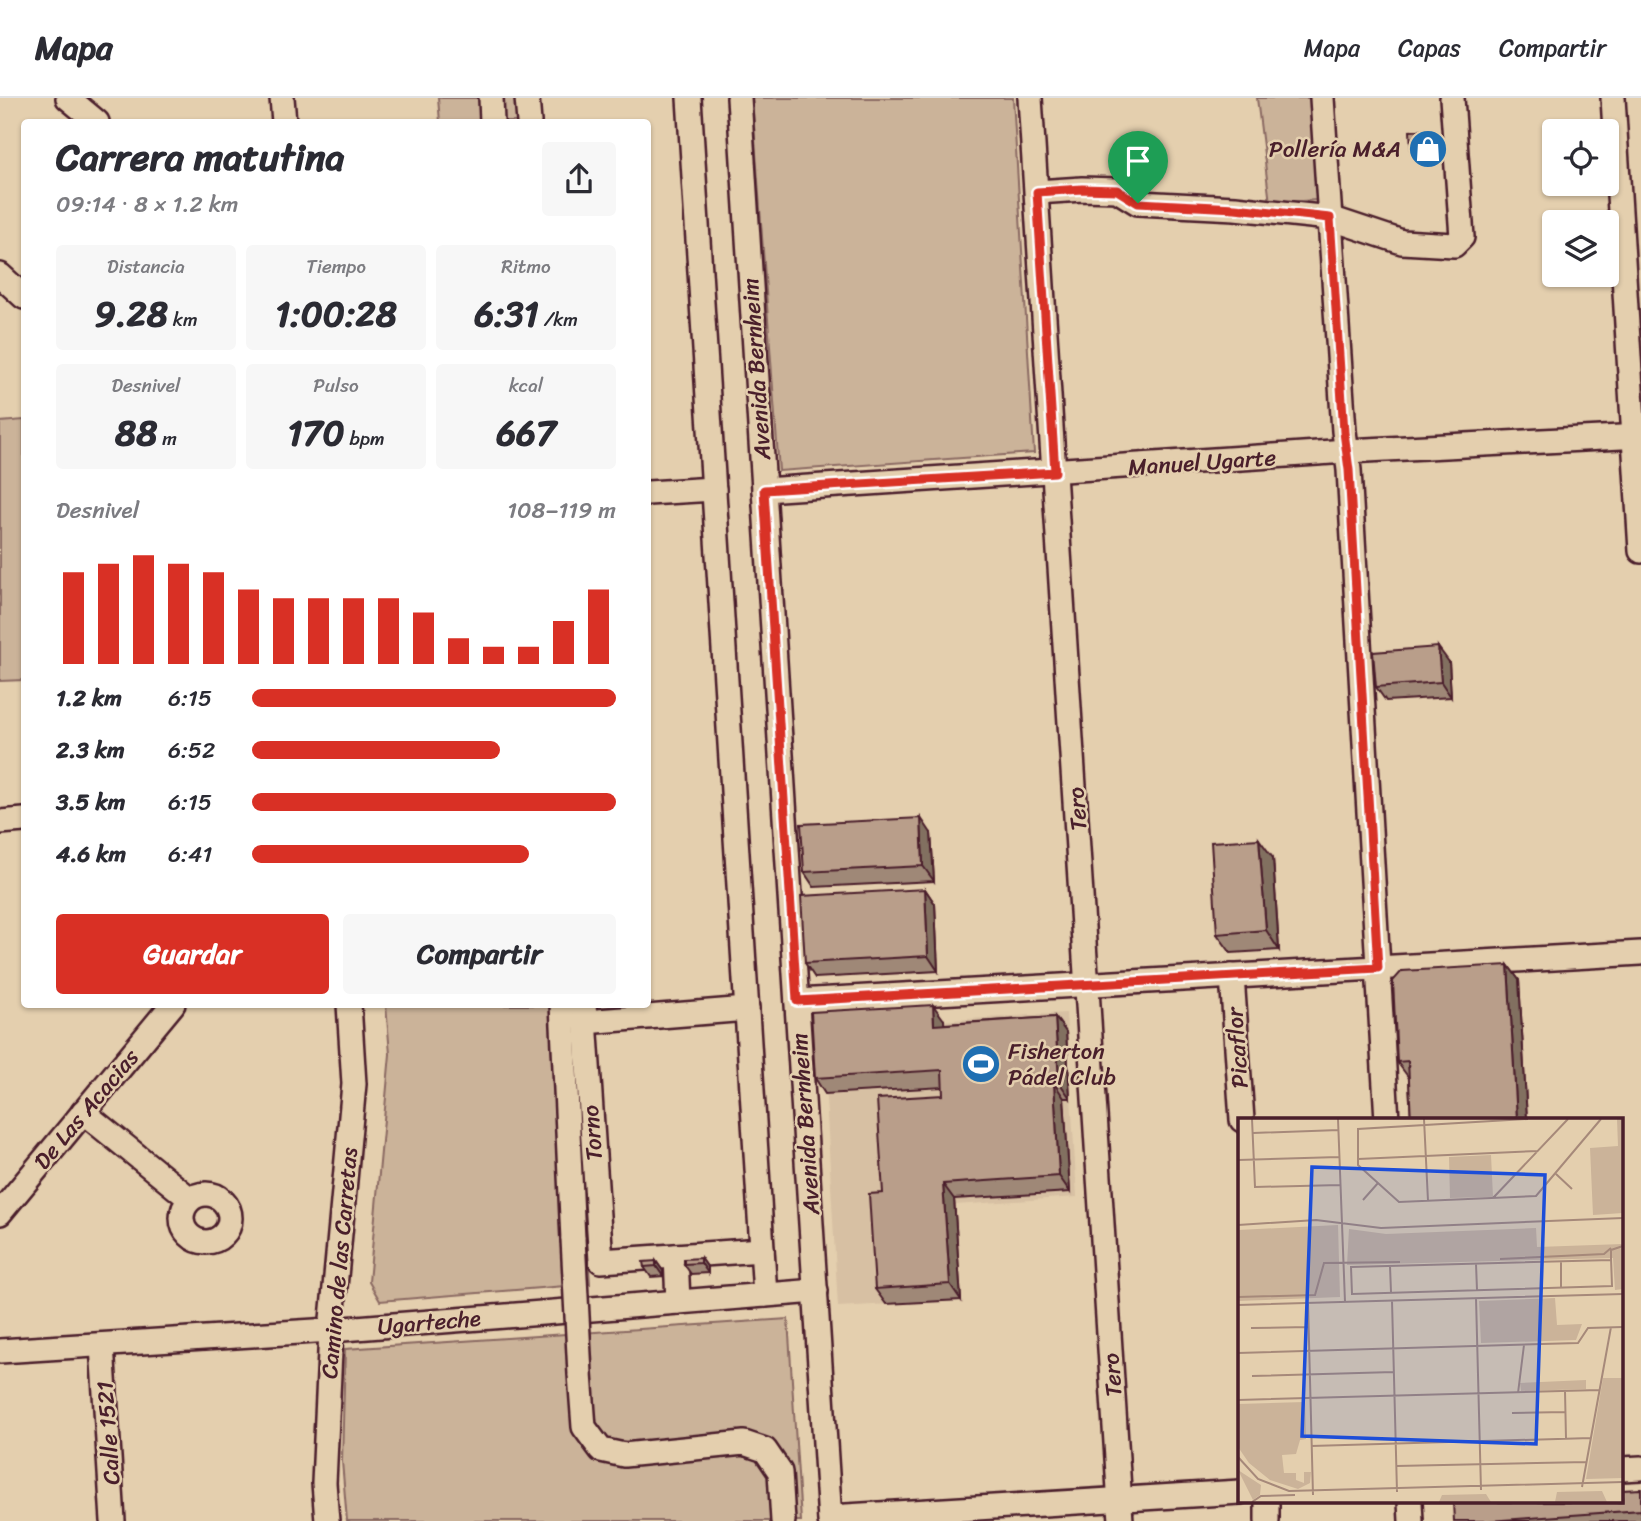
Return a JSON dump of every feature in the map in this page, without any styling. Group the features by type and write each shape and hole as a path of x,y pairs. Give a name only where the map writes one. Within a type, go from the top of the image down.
{"street":[{"path":"68,98 93,119"},
{"path":"282,98 284,119"},
{"path":"491,98 492,119"},
{"path":"527,98 529,119"},
{"path":"689,98 765,1295"},
{"name":"Avenida Bernheim","path":"739,98 830,1519"},
{"name":"Tero","path":"1030,98 1120,1510"},
{"path":"1322,98 1347,451 1387,1118"},
{"path":"1037,192 1117,190 1138,203 1235,208 1330,218 1402,242 1454,245 1462,237 1452,98"},
{"path":"1613,98 1637,436 1641,551"},
{"path":"0,275 21,294"},
{"name":"Manuel Ugarte","path":"764,490 1347,451 1637,436"},
{"path":"651,493 714,489"},
{"path":"0,822 21,820"},
{"path":"797,1001 1641,953"},
{"name":"Picaflor","path":"1232,976 1242,1118"},
{"name":"De Las Acacias","path":"0,1213 170,1008"},
{"name":"Camino de las Carretas","path":"327,1521 324,1483 331,1330 354,1084 349,1008"},
{"path":"562,1008 584,1427 601,1450 624,1455 744,1443 765,1450 780,1472 783,1521"},
{"path":"585,1013 747,1009"},
{"name":"Torno","path":"585,1013 601,1261 676,1256"},
{"path":"83,1112 190,1199"},
{"path":"678,1302 676,1256 762,1250"},
{"name":"Ugarteche","path":"0,1351 331,1330 816,1291"},
{"name":"Calle 1521","path":"102,1345 113,1521"},
{"path":"830,1519 1120,1510 1238,1492"}],"shaded area":[{"path":"438,98 517,98 518,119 440,119"},
{"path":"752,98 1013,98 1034,453 779,471"},
{"path":"1257,98 1311,98 1317,200 1270,203"},
{"path":"21,420 21,680 0,681 0,422"},
{"path":"386,1008 573,1008 590,1284 380,1301 369,1282 390,1054"},
{"path":"1066,1013 1077,1197 955,1205 961,1300 838,1307 822,1028"},
{"path":"788,1319 801,1521 347,1521 342,1461 345,1349"}],"building":[{"path":"1426,130 1428,148 1411,149 1410,131"},
{"path":"1438,647 1441,682 1376,687 1373,652"},
{"path":"921,818 923,866 804,872 801,824"},
{"path":"1259,839 1266,930 1217,934 1211,842"},
{"path":"925,889 928,956 805,963 801,896"},
{"path":"1508,965 1517,1118 1411,1118 1408,1061 1397,1062 1393,981 1402,971"},
{"path":"933,1005 934,1025 1055,1017 1059,1082 1054,1083 1059,1176 943,1184 950,1284 875,1289 869,1194 883,1193 877,1099 943,1095 942,1070 815,1078 811,1012"},
{"path":"701,1258 701,1263 684,1264 684,1259"},
{"path":"656,1261 656,1266 644,1267 643,1262"},
{"path":"1641,1489 1641,1510 1454,1521 1453,1504 1624,1504 1624,1490"}],"place":[{"name":"Pollería M&A","path":"1428,149"},
{"name":"Fisherton Pádel Club","path":"981,1064"}],"route":[{"path":"1117,190 1138,203 1235,208 1330,218 1344,432 1349,470 1378,968 797,1001 764,490 1055,472 1037,192 1117,190"}]}
